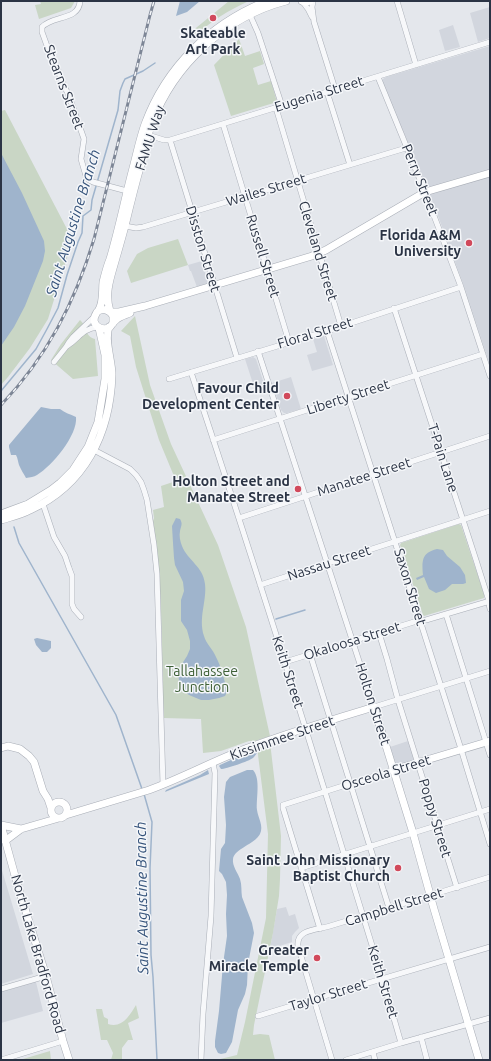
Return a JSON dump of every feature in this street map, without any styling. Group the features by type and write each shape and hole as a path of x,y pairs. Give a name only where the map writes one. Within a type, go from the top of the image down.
{"street":[{"name":"Stearns Street","path":"80,1 80,6 76,11 65,17 48,21 42,27 42,32 50,57 57,67 71,100 84,139 81,155 86,176 92,182 127,191"},
{"name":"FAMU Way","path":"1,520 43,504 70,482 86,464 99,417 105,379 105,355 98,327 94,322 96,314 102,305 104,277 139,144 147,118 160,92 173,72 194,48 214,30 238,14 267,1"},
{"name":"FAMU Way","path":"1,514 28,504 60,483 91,449 101,435 105,421 111,384 111,362 107,336 113,317 110,312 107,298 108,286 148,135 164,97 187,64 215,37 250,15 286,1"},
{"path":"302,1 311,1 314,22"},
{"path":"302,1 308,9 314,22 335,89"},
{"path":"397,1 416,65"},
{"path":"250,15 258,33 282,106"},
{"name":"Eugenia Street","path":"148,135 164,140 170,140 490,42"},
{"name":"Perry Street","path":"378,76 425,192 461,287 490,376"},
{"path":"328,92 350,165"},
{"name":"Cleveland Street","path":"276,108 341,326"},
{"name":"Russell Street","path":"223,124 289,342"},
{"name":"Disston Street","path":"170,140 237,358"},
{"name":"Wailes Street","path":"125,226 141,228 406,148"},
{"path":"54,362 78,331 96,314 103,310 119,312 145,306 215,286 319,253 425,192 490,173"},
{"name":"Floral Street","path":"169,379 461,287"},
{"path":"66,347 84,331 98,327 103,329 111,325 116,319 145,306"},
{"name":"T-Pain Lane","path":"394,308 489,601 490,609"},
{"name":"Saxon Street","path":"327,330 396,542 490,844"},
{"name":"Holton Street","path":"258,351 394,770 479,1060"},
{"name":"Liberty Street","path":"213,440 483,354"},
{"name":"Keith Street","path":"190,372 239,518 325,791 401,1043"},
{"name":"Manatee Street","path":"239,518 490,436"},
{"path":"91,449 134,473 143,486 147,500 157,574 163,785"},
{"path":"43,504 54,537 65,556 72,576 72,604 74,609 81,617"},
{"name":"Nassau Street","path":"260,585 490,511"},
{"name":"Okaloosa Street","path":"284,662 420,620 426,620 489,601"},
{"path":"446,614 488,741 490,755"},
{"name":"Poppy Street","path":"379,633 398,700 457,888"},
{"path":"310,654 389,908"},
{"name":"Kissimmee Street","path":"66,815 163,785 256,745 490,671"},
{"name":"Osceola Street","path":"301,868 283,806 285,804 488,741"},
{"path":"1,748 8,746 20,749 34,762 53,816 59,818"},
{"path":"201,1060 211,912 215,773 213,763"},
{"path":"48,799 63,802 77,812"},
{"path":"44,822 51,809 57,802"},
{"path":"6,841 21,829 62,818 68,811 67,806"},
{"path":"320,929 301,868 490,809"},
{"path":"1,825 21,829"},
{"name":"North Lake Bradford Road","path":"1,825 17,883 46,976 69,1060"},
{"name":"Campbell Street","path":"314,999 298,946 299,936 304,932 320,929 490,878"},
{"name":"Taylor Street","path":"258,1016 490,947"},
{"path":"1,990 46,976"},
{"path":"314,999 332,1060"},
{"path":"346,1060 490,1018"},
{"path":"421,1037 427,1060"},
{"path":"1,1060 63,1041"},
{"path":"373,1052 375,1060"}],"shaded area":[{"path":"490,7 490,38 478,42 470,13"},
{"path":"453,25 460,47 445,51 439,30"},
{"name":"Florida A&M University","path":"490,46 490,366 465,289 431,197 382,82 386,77"},
{"path":"202,261 208,283 197,287 188,265"},
{"path":"324,336 333,365 312,371 307,355 317,352 313,339"},
{"path":"253,357 256,359 265,387 255,390 245,359"},
{"name":"Favour Child Development Center","path":"291,377 301,409 284,413 281,410 272,383"},
{"path":"408,741 414,758 413,760 397,765 390,747"},
{"path":"1,867 33,974 1,984"},
{"path":"286,907 289,916 295,914 299,928 292,936 292,942 270,949 277,909"},
{"path":"36,982 43,1011 1,1023 1,992"}],"green space":[{"path":"40,1 75,1 71,8 39,19 35,5 41,4"},
{"name":"Skateable Art Park","path":"229,1 249,1 220,16 195,36 191,32"},
{"path":"239,39 245,56 260,51 264,64 253,68 258,85 271,81 277,102 231,116 214,65"},
{"path":"5,110 67,229 71,245 48,319 30,348 1,385 1,111"},
{"path":"178,239 188,265 131,283 127,271 137,254 148,248"},
{"name":"Tallahassee Junction","path":"135,316 150,385 171,444 218,545 246,627 270,736 255,741 249,741 221,751 203,753 201,719 163,718 159,570 153,510 164,507 161,486 176,481 159,440 136,367 130,336 121,331"},
{"path":"80,320 89,336 95,339 98,376 73,379 51,360 61,344"},
{"path":"459,524 461,525 484,594 484,598 424,616 400,545 401,543"},
{"path":"270,742 281,836 280,879 273,933 253,1035 269,1035 275,1060 216,1060 237,1055 266,918 268,834 257,747"},
{"path":"136,1005 139,1018 128,1023 133,1040 128,1040 122,1048 122,1060 111,1060 113,1053 107,1040 101,1040 96,1009 102,1009 104,1017 108,1019 108,1024 117,1025 125,1020"},
{"path":"50,1051 51,1060 23,1059"}],"water":[{"path":"180,1 200,1 187,12 176,16"},
{"path":"1,153 22,193 44,241 45,251 43,261 25,306 14,327 1,346"},
{"path":"41,407 60,409 76,417 76,424 63,449 50,465 37,475 26,478 16,455 11,455 9,445"},
{"path":"176,518 180,519 182,525 180,540 182,546 204,578 205,597 202,616 202,629 205,639 220,665 227,692 225,696 219,698 201,700 189,695 184,691 179,681 178,670 190,649 190,641 187,630 181,621 181,600 184,591 183,582 175,565 174,558 172,526"},
{"path":"437,549 443,550 447,556 460,567 465,575 466,583 452,584 445,590 436,593 429,589 424,577 417,580 416,578 423,575 423,562 425,555"},
{"path":"37,638 51,641 51,648 47,652 42,652 36,645 34,639"},
{"path":"257,748 258,752 251,759 224,769 221,769 219,766 220,765"},
{"path":"208,770 209,774 165,792 166,790"},
{"path":"247,770 253,770 257,778 257,810 261,831 254,841 234,855 233,862 240,879 242,897 252,923 254,933 248,964 247,985 238,1010 232,1042 226,1053 221,1054 218,1053 215,1047 215,1041 227,936 226,882 219,871 221,849 225,843 226,825 224,797 226,782 230,777"}],"waterway":[{"name":"Saint Augustine Branch","path":"1,391 36,349 58,308 67,275 82,233 83,216 91,210 92,200 118,110 120,91 123,83 125,79 143,71 155,63"},
{"name":"Saint Augustine Branch","path":"14,527 19,543 116,715 142,789"},
{"path":"276,619 305,610"},
{"name":"Saint Augustine Branch","path":"144,794 152,822 150,868 151,955 157,1060"}],"railway":[{"path":"1,405 17,387 46,348 58,328 78,285 94,239 154,1"}],"place":[{"name":"Skateable Art Park","path":"213,18"},
{"name":"Florida A&M University","path":"469,243"},
{"name":"Favour Child Development Center","path":"287,396"},
{"name":"Holton Street and Manatee Street","path":"298,489"},
{"name":"Saint John Missionary Baptist Church","path":"398,868"},
{"name":"Greater Miracle Temple","path":"317,958"}]}
